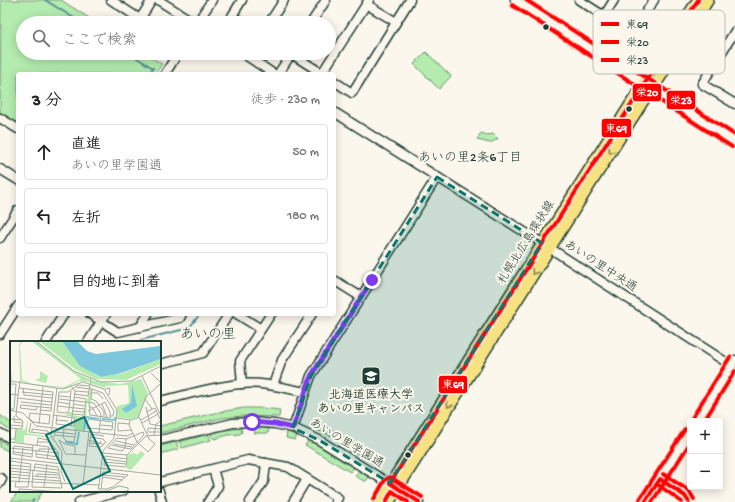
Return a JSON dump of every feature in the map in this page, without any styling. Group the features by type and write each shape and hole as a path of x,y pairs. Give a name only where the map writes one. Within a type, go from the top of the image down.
{"main road":[{"name":"札幌北広島環状線","path":"692,10 698,0"},
{"name":"札幌北広島環状線","path":"702,10 708,0"},
{"name":"札幌北広島環状線","path":"379,502 394,486 655,74"},
{"name":"札幌北広島環状線","path":"648,86 659,79 662,74"},
{"name":"札幌北広島環状線","path":"389,502 394,486"}],"street":[{"path":"110,0 135,16"},
{"path":"142,16 152,0"},
{"path":"158,0 184,16"},
{"path":"201,16 212,0"},
{"path":"232,16 242,0"},
{"path":"274,16 284,0"},
{"path":"316,16 326,0"},
{"path":"336,82 352,92 410,0"},
{"path":"515,0 593,50"},
{"path":"579,0 595,10"},
{"path":"608,10 614,0"},
{"path":"647,10 654,0"},
{"path":"336,53 368,2 396,22"},
{"path":"725,48 735,32"},
{"path":"166,72 174,60"},
{"path":"253,60 271,72"},
{"path":"279,72 287,60"},
{"path":"302,60 320,72"},
{"path":"324,72 332,60"},
{"path":"629,74 735,142"},
{"path":"708,74 702,84 734,101"},
{"name":"あいの里中央通","path":"336,113 733,363"},
{"path":"0,118 16,129"},
{"path":"0,169 16,179"},
{"path":"293,428 311,376 437,177"},
{"path":"0,238 16,213"},
{"path":"0,221 8,226"},
{"path":"336,281 361,297"},
{"path":"0,334 16,309"},
{"path":"47,341 63,316"},
{"path":"93,316 118,332 180,318 181,316"},
{"path":"89,341 105,316"},
{"path":"140,327 147,316"},
{"path":"161,364 203,353 228,316"},
{"path":"240,316 261,329"},
{"path":"242,384 240,361 270,316"},
{"path":"273,385 282,360 311,316"},
{"path":"699,418 733,363"},
{"path":"161,401 216,388 242,384 273,385 305,392"},
{"name":"あいの里学園通","path":"161,440 233,423 252,422 275,424 293,428 319,440 419,502"},
{"path":"0,433 10,438"},
{"path":"646,502 687,437"},
{"path":"161,482 248,460 288,467 338,498 335,502"},
{"path":"250,502 264,481 266,463"},
{"path":"208,502 218,486 213,469"},
{"path":"0,478 2,479 0,483"},
{"path":"293,502 307,479"},
{"path":"79,502 103,499 121,492"},
{"path":"159,492 162,502"}],"highlighted area":[{"path":"437,177 542,243 390,483 319,440 293,428 311,376"}],"green space":[{"path":"1,0 61,0 86,16 16,16 16,60 155,60 162,64 156,72 16,72 16,123 0,112"},
{"path":"426,52 451,76 439,89 414,64"},
{"path":"482,133 487,135 493,134 498,139 490,143 477,140"},
{"path":"244,408 280,410 279,417 242,416 222,418 161,433 161,426 219,412"},
{"path":"0,415 10,422 10,430 0,424"},
{"path":"315,422 334,431 331,436 312,428"},
{"path":"255,427 267,428 269,429 268,433 254,433"},
{"path":"241,428 242,432 240,434 228,435 214,439 210,434 225,430"},
{"path":"287,432 297,436 295,440 286,438"},
{"path":"208,434 211,440 182,448 179,442"},
{"path":"0,440 10,446 10,448 8,451 0,447"},
{"path":"347,440 379,460 376,465 344,445"},
{"path":"308,441 316,444 354,468 350,472 305,445"},
{"path":"176,442 179,449 161,454 161,446"},
{"path":"359,471 369,477 366,481 355,476"},
{"path":"17,492 25,495 27,492 42,492 36,502 11,502"}],"waterway":[{"path":"45,0 71,16"},
{"path":"140,60 153,68 150,72"},
{"path":"140,341 189,328 198,316"}],"transit line":[{"name":"栄23","path":"526,0 593,43"},
{"name":"東69","path":"692,10 698,0"},
{"name":"栄20","path":"512,5 593,57"},
{"name":"栄20","path":"619,74 732,147"},
{"name":"栄23","path":"641,74 735,135"},
{"name":"東69","path":"419,502 390,483 651,74"},
{"name":"栄23","path":"692,418 730,357"},
{"name":"栄20","path":"706,418 735,371"},
{"name":"栄23","path":"640,499 685,429"},
{"name":"栄20","path":"652,502 687,448"},
{"name":"栄23","path":"663,474 689,491 694,499"},
{"name":"栄23","path":"374,499 385,480 390,477 422,497"},
{"name":"東69","path":"645,502 660,479 685,496 689,502"},
{"name":"栄20","path":"657,484 682,502"},
{"name":"栄20","path":"386,502 392,491 408,502"}],"place":[{"name":"北海道医療大学 あいの里キャンパス","path":"371,376"}],"district":[{"name":"あいの里2条6丁目","path":"470,158"},
{"name":"あいの里","path":"208,335"}],"route":[{"path":"252,422 275,424 293,428 311,376 372,280"}]}
